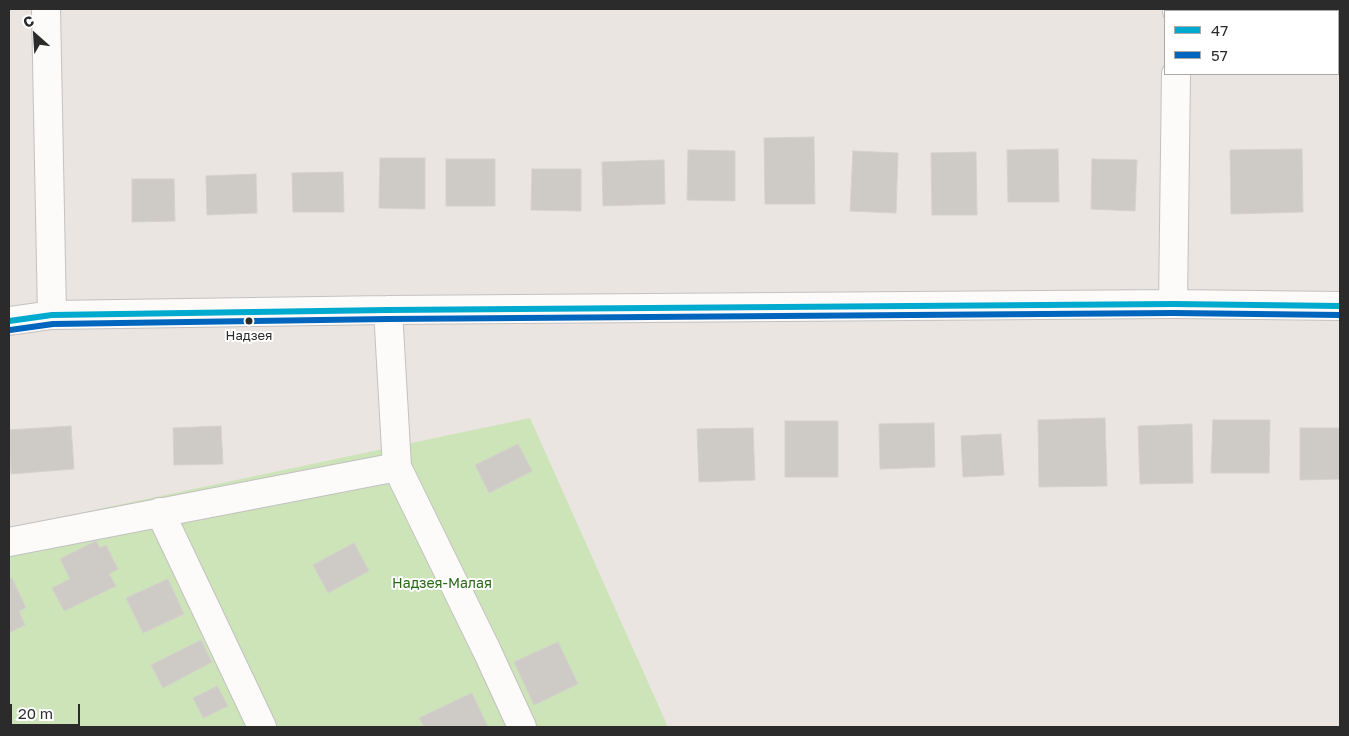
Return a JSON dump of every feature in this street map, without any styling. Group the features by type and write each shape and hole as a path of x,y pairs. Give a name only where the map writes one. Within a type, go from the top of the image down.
{"street":[{"path":"46,9 52,315"},
{"path":"1173,304 1176,75"},
{"path":"9,321 52,315 388,310 1173,304 1340,306"},
{"path":"388,310 397,467 522,727"},
{"path":"9,542 397,467"},
{"path":"160,512 262,727"}],"green space":[{"name":"Надзея-Малая","path":"530,418 668,727 9,727 9,528"}],"building":[{"path":"814,137 815,204 765,204 764,138"},
{"path":"1058,149 1059,202 1008,202 1007,150"},
{"path":"1302,149 1303,212 1231,214 1230,150"},
{"path":"688,150 735,151 735,201 687,200"},
{"path":"853,151 898,153 896,213 850,211"},
{"path":"976,152 977,215 932,215 931,153"},
{"path":"380,158 425,158 425,209 379,208"},
{"path":"446,159 495,159 495,206 446,206"},
{"path":"1092,159 1137,160 1135,211 1091,209"},
{"path":"664,160 665,204 603,206 602,162"},
{"path":"532,169 581,169 581,211 531,210"},
{"path":"343,172 344,212 293,212 292,173"},
{"path":"256,174 257,213 207,215 206,176"},
{"path":"132,179 174,179 175,221 132,222"},
{"path":"1105,418 1107,486 1039,487 1038,420"},
{"path":"1213,420 1270,420 1269,473 1211,473"},
{"path":"785,421 838,421 838,477 785,477"},
{"path":"934,423 935,467 880,469 879,424"},
{"path":"1192,424 1193,483 1140,484 1138,426"},
{"path":"71,426 74,469 11,474 9,430"},
{"path":"221,426 223,464 174,465 173,428"},
{"path":"753,428 755,480 699,482 697,429"},
{"path":"1300,428 1340,428 1340,479 1300,480"},
{"path":"1001,434 1004,475 963,477 961,436"},
{"path":"518,444 532,471 489,493 475,465"},
{"path":"96,541 100,548 106,545 118,569 109,574 116,586 64,611 52,588 70,579 60,559"},
{"path":"354,543 369,571 328,593 313,565"},
{"path":"12,578 26,608 19,611 25,625 9,633 9,579"},
{"path":"168,579 184,614 143,633 126,598"},
{"path":"201,640 212,662 163,688 151,665"},
{"path":"558,642 578,684 534,705 514,662"},
{"path":"217,686 228,706 203,718 193,698"},
{"path":"472,693 488,727 424,727 419,718"}],"transit line":[{"name":"47","path":"9,321 52,315 388,310 1173,304 1340,306"},
{"name":"57","path":"10,330 53,324 388,319 1173,313 1340,315"}],"place":[{"name":"Надзея","path":"249,321"}]}
